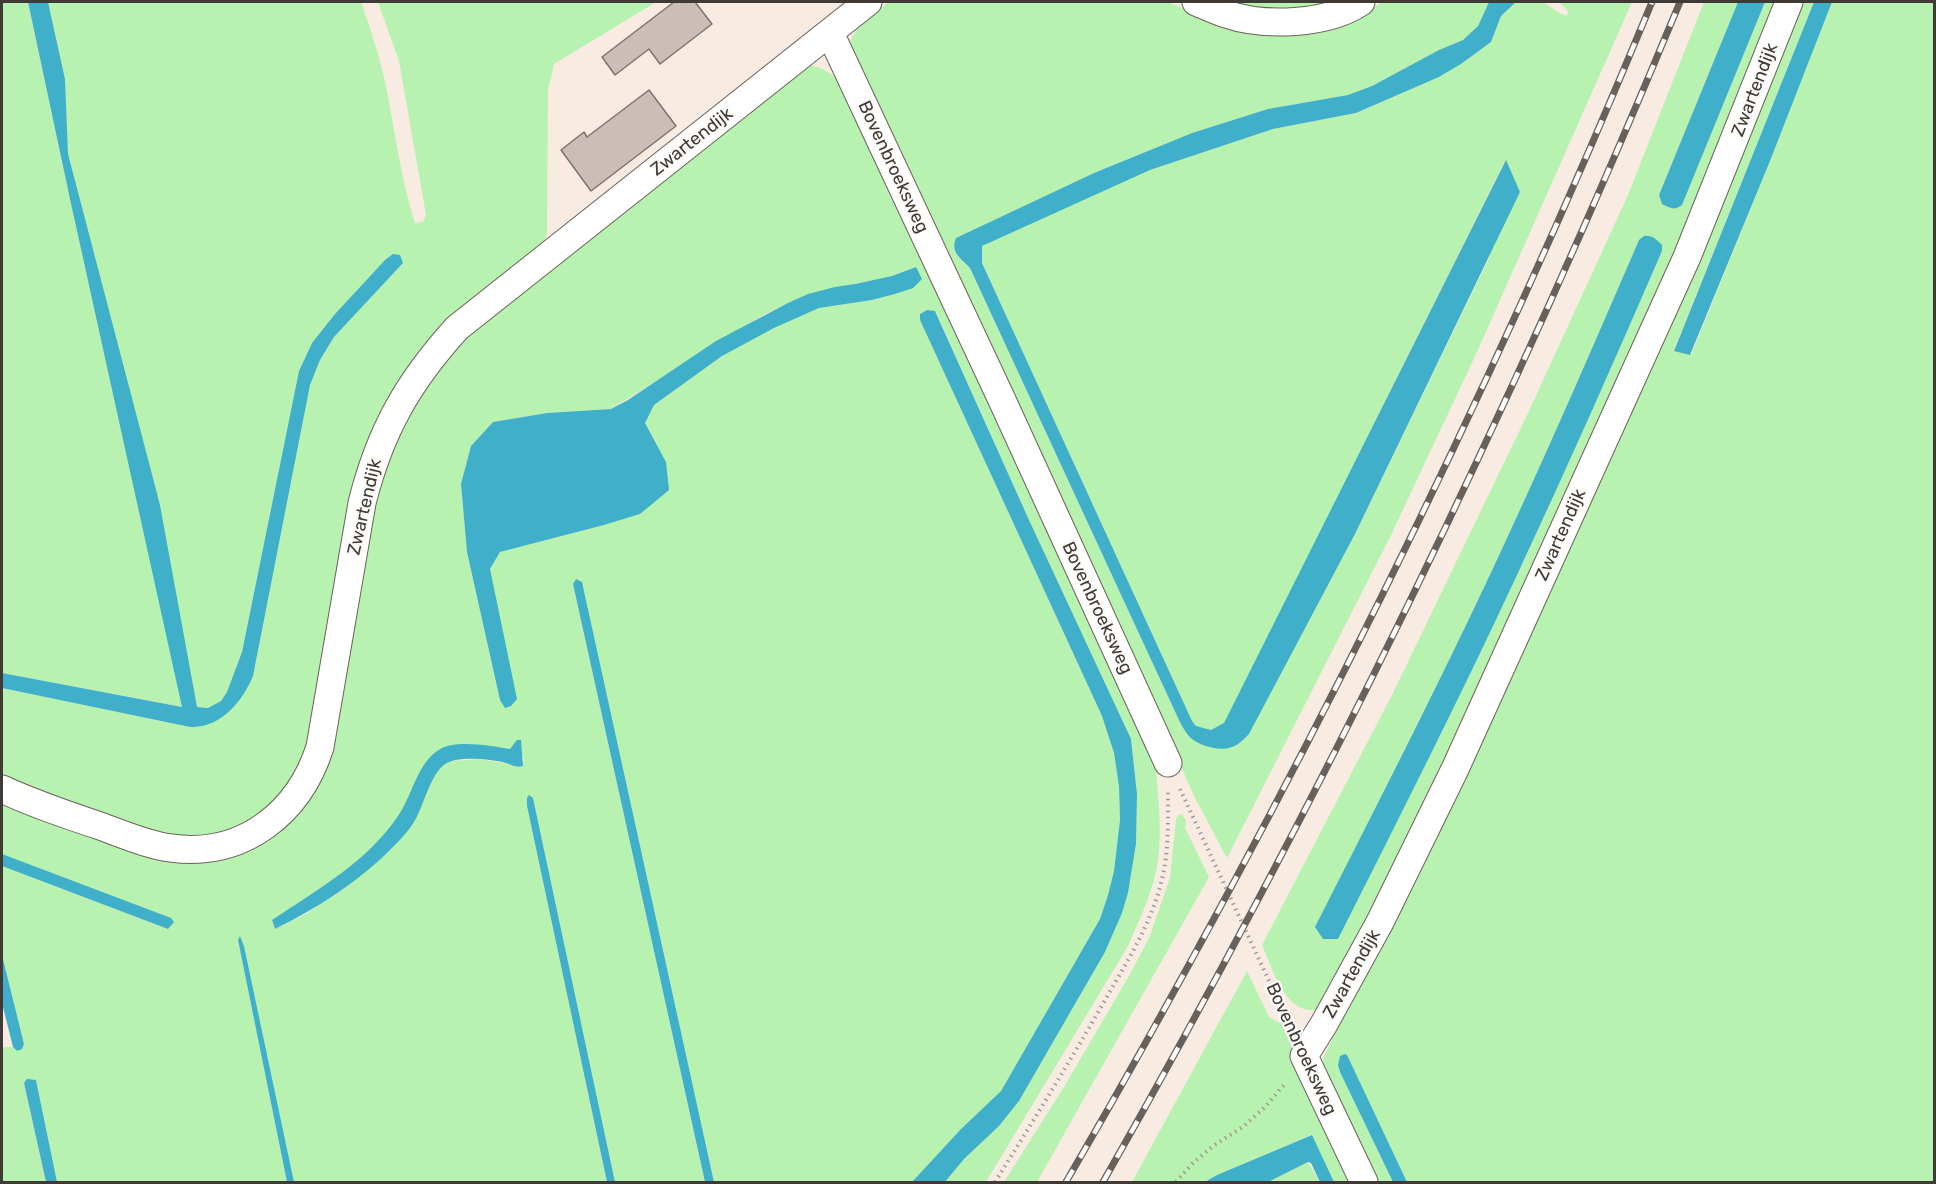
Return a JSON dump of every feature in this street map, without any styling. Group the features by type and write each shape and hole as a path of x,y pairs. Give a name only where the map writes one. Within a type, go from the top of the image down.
{"street":[{"name":"Zwartendijk","path":"2,789 61,813 169,848 193,850 216,847 261,830 277,817 304,785 320,747 368,482 381,441 413,382 457,328 868,2"},
{"path":"1196,2 1228,15 1288,22 1316,19 1340,12 1361,2"},
{"name":"Zwartendijk","path":"1304,1056 1380,922 1455,769 1687,257 1789,2"},
{"name":"Bovenbroeksweg","path":"830,33 1002,400 1168,764"},
{"name":"Bovenbroeksweg","path":"1304,1056 1364,1182"}],"path":[{"name":"Bovenbroeksweg","path":"1168,764 1304,1056"},
{"path":"995,1182 1134,950 1155,902 1167,854 1168,764"},
{"path":"1176,1182 1193,1163 1213,1146 1244,1126 1272,1099"}],"green space":[{"path":"1531,1 1546,4 1567,16 1568,11 1559,2 1632,2 1477,352 1391,535 1227,858 1194,796 850,44 860,25 889,2 1168,2 1223,25 1362,16 1382,2 1489,2 1478,26 1463,40 1439,50 1372,86 1348,95 1268,109 1192,133 1094,173 957,238 955,243 955,251 970,268 1178,718 1231,748 1249,734 1355,534 1489,258 1505,161 1224,724 1211,730 1196,726 1192,721 982,263 982,245 1150,170 1273,129 1356,113 1439,77 1491,42 1501,16 1516,2"},
{"path":"2,2 28,2 69,194 65,79 48,2 361,2 383,72 402,171 415,223 423,222 426,215 399,61 378,2 656,2 554,64 548,89 547,234 541,249 404,376 310,744 296,780 255,821 214,837 171,838 2,778 2,688 190,727 200,727 253,676 310,385 320,360 334,337 403,263 385,260 335,314 312,343 299,371 242,652 227,692 221,701 208,708 196,707 160,505 73,212 183,707 2,673"},
{"path":"1222,2 1339,2 1288,12"},
{"path":"1704,2 1738,2 1659,195 1678,208 1682,204 1765,2 1778,2 1724,141 1446,765 1371,917 1317,1010 1296,1005 1281,988 1262,945 1393,693 1529,411 1628,195","holes":["1639,240 1662,245 1662,251 1609,373 1451,712 1338,938 1323,939 1316,927 1495,564"]},
{"path":"1799,2 1814,2 1674,350 1691,355 1832,2 1934,2 1934,1182 1407,1182 1347,1056 1340,1072 1393,1182 1372,1182 1324,1081 1323,1058 1449,806"},
{"path":"809,65 828,72 845,85 1156,765 1160,821 1159,849 1150,894 1128,946 986,1182 945,1182 964,1159 999,1126 1019,1101 1105,952 1128,893 1136,844 1137,794 1131,739 1029,520 936,312 927,310 920,314 920,320 1102,716 1114,753 1119,786 1120,820 1114,871 1100,919 1001,1091 961,1129 912,1182 714,1182 582,582 576,580 573,584 705,1182 615,1182 533,798 527,806 607,1182 294,1182 240,936 238,940 287,1182 57,1182 36,1080 24,1083 46,1182 2,1182 2,1047 13,1047 18,1051 24,1044 2,955 2,866 168,929 62,878 2,854 2,800 167,858 300,809 372,505 404,417 464,335","holes":["916,267 895,294 819,308 774,328 722,356 654,405 645,423 666,462 640,514 500,552 490,569 500,700 467,552 461,485 471,446 493,422 547,413 611,409 763,315 808,294 892,276","456,745 510,749 513,746 524,759 523,766 517,767 478,759 452,761 444,764 436,772 426,796 394,846 338,893 307,913 275,929 272,920 341,874 372,847 399,816 426,763 434,754"]},
{"path":"1182,814 1186,821 1185,828 1209,877 1037,1182 1004,1182 1064,1087 1149,938 1170,878 1176,820 1178,815"},
{"path":"1247,971 1269,1017 1282,1024 1352,1182 1334,1182 1311,1135 1205,1182 1132,1182"},
{"path":"1308,1162 1320,1182 1268,1182"}],"water":[{"path":"28,2 48,2 65,79 68,154 160,505 197,707 208,708 221,701 227,692 242,652 299,371 312,343 335,314 385,260 393,254 400,255 403,263 334,337 320,360 310,385 253,676 243,695 229,712 201,726 190,727 2,688 2,673 182,707"},
{"path":"1489,2 1516,2 1501,16 1491,42 1439,77 1356,113 1273,129 1150,170 982,246 982,263 1192,721 1196,726 1211,730 1224,723 1506,160 1520,192 1355,534 1249,734 1238,744 1229,748 1219,749 1201,744 1188,735 1178,718 970,268 955,251 956,238 1094,173 1192,133 1268,109 1348,95 1372,86 1439,50 1463,40 1478,26"},
{"path":"1738,2 1765,2 1682,205 1670,208 1662,204 1659,195"},
{"path":"1814,2 1832,2 1770,161 1690,355 1674,351"},
{"path":"1644,236 1658,241 1662,245 1662,251 1554,495 1474,667 1338,939 1323,939 1315,927 1514,524 1639,240"},
{"path":"916,267 922,279 913,288 872,300 819,308 774,328 722,356 654,405 645,423 666,462 669,490 640,514 500,552 490,569 517,699 511,706 505,708 500,700 467,552 461,484 471,446 493,422 547,413 611,409 716,341 788,303 808,294 892,276"},
{"path":"927,310 935,311 1131,739 1137,794 1136,844 1128,893 1105,952 1019,1101 999,1126 964,1159 945,1182 912,1182 961,1129 1001,1091 1100,919 1114,871 1120,820 1119,786 1114,753 1102,716 920,320 920,314"},
{"path":"576,579 582,582 714,1182 705,1182 573,584"},
{"path":"517,740 521,740 523,766 492,760 467,759 453,761 441,767 412,825 381,859 338,893 275,929 272,920 340,874 386,832 403,808 421,770 434,754 442,748 457,744 510,749"},
{"path":"529,795 533,798 615,1182 607,1182 527,806"},
{"path":"2,854 171,918 174,922 168,929 2,866"},
{"path":"240,936 294,1182 287,1182 238,940"},
{"path":"2,955 24,1044 22,1049 17,1051 13,1047 2,1003"},
{"path":"1345,1054 1407,1182 1393,1182 1340,1072 1338,1065 1340,1056"},
{"path":"27,1079 36,1080 57,1182 46,1182 24,1083"},
{"path":"1312,1135 1334,1182 1320,1182 1311,1163 1308,1162 1268,1182 1205,1182 1217,1175"}],"building":[{"path":"674,2 695,2 712,24 660,64 649,49 615,75 602,57"},
{"path":"649,90 676,126 591,191 561,150 584,132 587,137"}],"railway":[{"path":"1066,1182 1227,894 1379,602 1521,304 1652,2"},
{"path":"1103,1182 1261,894 1410,601 1549,304 1680,2"}]}
